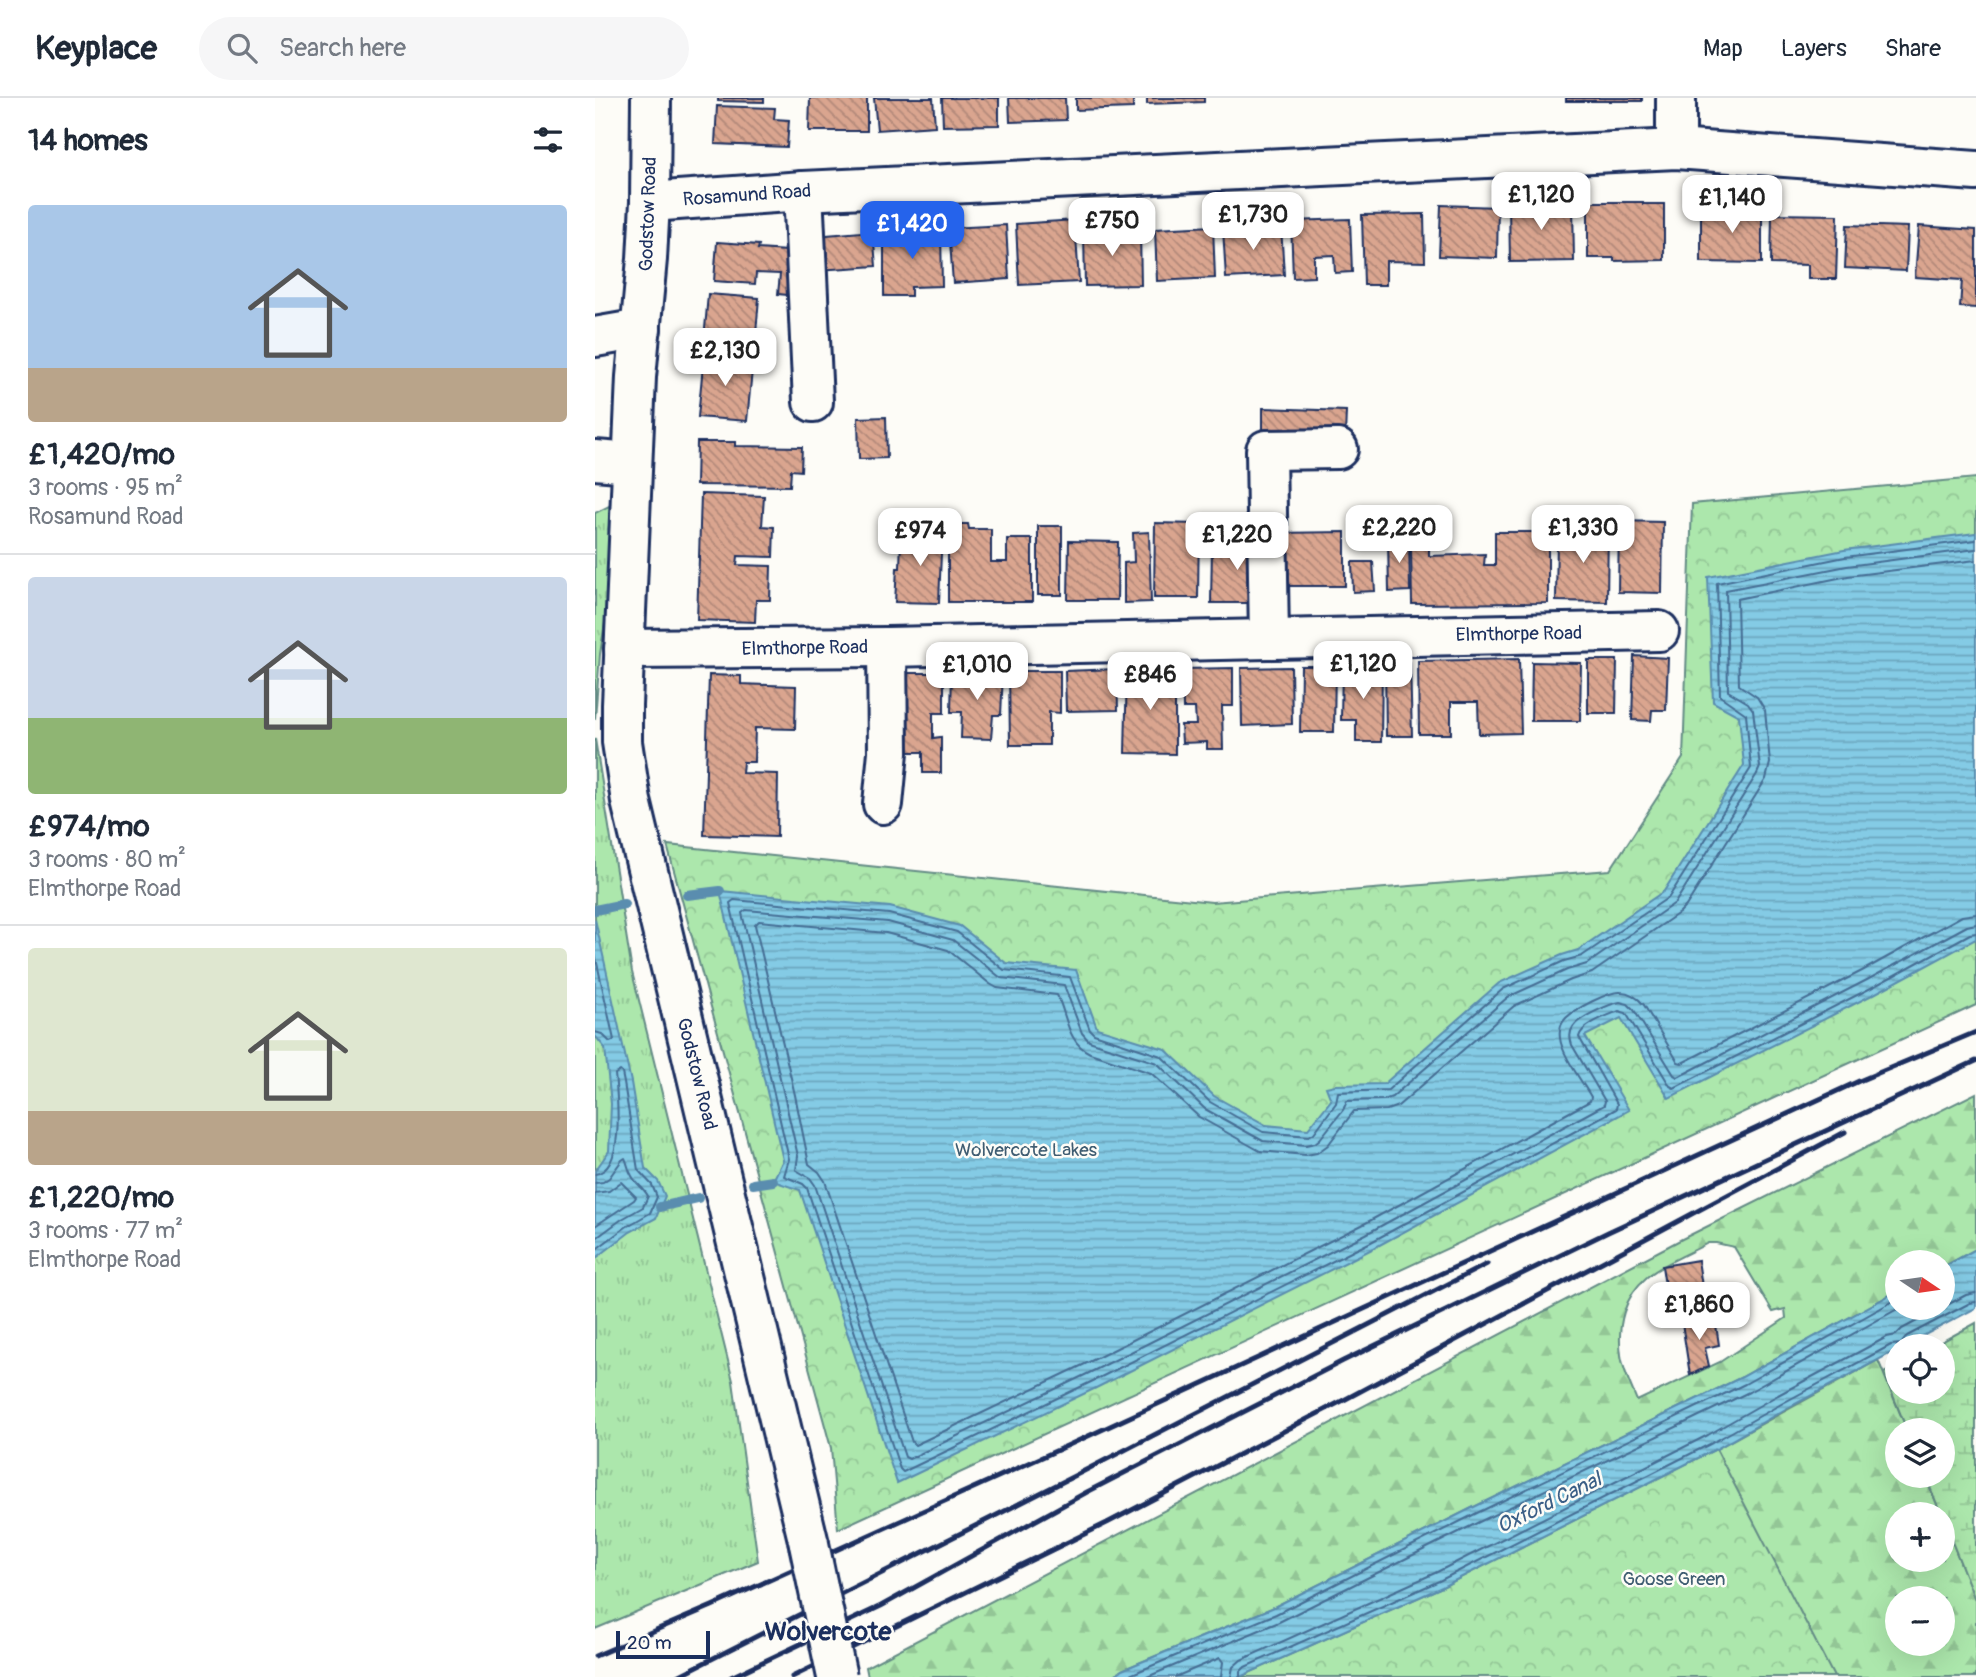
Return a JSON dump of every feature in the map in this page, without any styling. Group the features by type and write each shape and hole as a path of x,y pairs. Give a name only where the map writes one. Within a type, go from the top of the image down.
{"street":[{"name":"Godstow Road","path":"651,98 650,202 636,377 613,461 624,649 622,742 631,802 809,1544 837,1677"},
{"path":"1676,98 1676,149"},
{"name":"Rosamund Road","path":"650,202 803,191 1676,149 1976,171"},
{"path":"803,191 813,402"},
{"path":"595,337 641,329"},
{"path":"1269,639 1266,450 1338,449"},
{"name":"Elmthorpe Road","path":"624,649 887,647 1659,631"},
{"path":"883,804 888,752 887,647"}],"green space":[{"name":"Wolvercote Lakes","path":"1976,478 1976,1005 838,1529 831,1448 667,845 1212,902 1610,870 1683,758 1692,504"},
{"path":"625,498 600,654 595,719 595,513"},
{"path":"595,739 632,972 733,1381 758,1561 595,1629"},
{"path":"1976,1093 1976,1249 1955,1260 1955,1250 1885,1250 1885,1298 1742,1377 1272,1608 1122,1670 1112,1677 868,1677 866,1667 1682,1239","holes":["1708,1243 1734,1247 1773,1312 1785,1309 1786,1318 1720,1362 1637,1401 1625,1372 1620,1344 1621,1323 1633,1293 1653,1272"]},
{"path":"1976,1323 1976,1602 1955,1549 1955,1502 1936,1502 1930,1488 1955,1488 1955,1418 1902,1418 1897,1404 1955,1404 1955,1334"},
{"name":"Goose Green","path":"1878,1360 1885,1377 1885,1404 1896,1404 1902,1418 1885,1418 1885,1488 1930,1488 1936,1502 1885,1502 1885,1572 1955,1572 1955,1549 1976,1602 1976,1677 1240,1677 1442,1587 1716,1449"},
{"name":"Goose Green","path":"1716,1449 1834,1677 1240,1677 1442,1587"}],"water":[{"name":"Wolvercote Lakes","path":"1976,533 1976,939 1669,1098 1621,1018 1585,1036 1629,1110 1374,1248 1096,1388 897,1483 800,1190 773,1181 783,1160 720,891 890,907 960,926 1006,963 1076,970 1097,1028 1165,1049 1214,1096 1266,1125 1308,1129 1331,1100 1326,1087 1384,1084 1499,983 1578,950 1664,891 1744,765 1739,716 1713,702 1708,577 1844,550"},
{"path":"595,919 631,1082 645,1168 658,1181 665,1196 656,1218 630,1232 595,1259 595,1171 609,1151 611,1104 605,1048 595,1036"},
{"path":"1976,1249 1976,1308 1955,1319 1955,1260"},
{"name":"Oxford Canal","path":"1885,1298 1885,1320 1953,1320 1927,1334 1885,1334 1885,1356 1716,1449 1442,1587 1240,1677 1112,1677 1122,1670 1272,1608 1742,1377"}],"building":[{"path":"718,98 764,98 764,102 718,101"},
{"path":"810,98 867,98 867,131 809,131"},
{"path":"874,98 933,98 935,126 877,130"},
{"path":"942,98 999,98 999,125 943,126"},
{"path":"1009,98 1065,98 1066,120 1010,122"},
{"path":"1076,98 1133,98 1133,108 1076,110"},
{"path":"1147,98 1204,98 1204,102 1147,104"},
{"path":"1566,98 1642,98 1642,101 1566,101"},
{"path":"717,106 775,108 774,119 789,120 787,147 715,144"},
{"path":"1588,202 1664,204 1664,260 1614,261 1614,258 1588,258"},
{"path":"1573,203 1574,261 1510,262 1509,204"},
{"path":"1441,205 1498,207 1497,258 1439,256"},
{"path":"1701,208 1762,208 1762,263 1701,262"},
{"path":"1424,214 1425,262 1386,261 1386,285 1364,285 1362,215"},
{"path":"1772,214 1838,215 1836,279 1808,279 1808,265 1771,264"},
{"path":"1350,219 1352,272 1335,273 1334,255 1314,256 1314,277 1293,278 1291,221"},
{"path":"1075,220 1079,282 1019,285 1016,224"},
{"path":"1006,225 1009,279 953,283 949,228"},
{"path":"1847,225 1908,227 1906,271 1845,268"},
{"path":"1213,226 1215,278 1157,281 1155,229"},
{"path":"1281,226 1284,275 1226,278 1223,229"},
{"path":"1919,226 1976,230 1976,308 1960,307 1962,280 1915,277"},
{"path":"873,231 876,266 818,270 815,236"},
{"path":"884,231 941,231 942,286 911,287 911,296 884,296"},
{"path":"1084,231 1140,231 1141,285 1085,286"},
{"path":"717,242 759,245 758,249 802,252 798,296 778,294 780,274 756,273 755,284 714,281"},
{"path":"708,294 759,298 754,356 703,352"},
{"path":"704,355 753,360 747,421 698,417"},
{"path":"1263,408 1346,411 1345,436 1263,434"},
{"path":"886,417 887,458 859,459 858,418"},
{"path":"697,442 735,442 735,446 802,447 801,471 791,470 790,486 696,485"},
{"path":"701,494 764,496 762,526 774,527 773,557 738,556 737,565 771,566 770,600 756,600 755,622 697,620"},
{"path":"1619,521 1663,522 1662,593 1618,592"},
{"path":"1155,523 1199,524 1198,598 1154,598"},
{"path":"948,524 968,524 969,529 991,529 991,562 1007,562 1007,539 1032,539 1032,602 948,602"},
{"path":"1576,525 1608,526 1607,602 1556,601 1557,537 1576,537"},
{"path":"1038,526 1062,526 1062,595 1038,595"},
{"path":"916,528 942,528 939,603 895,602 901,538 916,539"},
{"path":"1149,532 1151,602 1124,603 1124,563 1134,562 1133,533"},
{"path":"1345,532 1345,586 1275,586 1275,533"},
{"path":"1495,532 1548,532 1548,603 1412,604 1411,547 1429,546 1429,556 1485,554 1484,565 1495,565"},
{"path":"1231,536 1261,536 1261,603 1211,603 1212,548 1231,548"},
{"path":"1388,539 1409,539 1410,591 1389,592"},
{"path":"1069,541 1118,542 1117,600 1068,600"},
{"path":"1352,562 1373,562 1375,591 1353,592"},
{"path":"1634,656 1668,658 1666,710 1652,710 1651,721 1632,720"},
{"path":"1519,659 1521,733 1479,734 1478,702 1451,702 1451,734 1419,734 1418,661"},
{"path":"1588,660 1617,660 1616,713 1588,713"},
{"path":"1410,662 1412,736 1386,736 1385,663"},
{"path":"1532,662 1581,663 1580,721 1531,721"},
{"path":"1301,666 1335,666 1334,732 1300,732"},
{"path":"1342,666 1382,667 1381,742 1356,742 1356,720 1341,720"},
{"path":"1291,667 1292,724 1242,726 1241,668"},
{"path":"1127,668 1175,670 1175,754 1125,753"},
{"path":"1233,668 1233,706 1222,706 1223,749 1207,749 1207,742 1182,743 1181,725 1196,725 1195,708 1183,708 1182,669"},
{"path":"1117,669 1118,710 1066,711 1065,671"},
{"path":"952,671 1003,673 1001,715 993,715 991,739 961,738 962,712 951,712"},
{"path":"1009,671 1060,671 1060,713 1049,712 1049,745 1010,745"},
{"path":"895,673 944,673 944,713 933,713 933,738 941,737 941,773 923,773 923,752 905,752"},
{"path":"709,675 741,676 741,684 796,686 795,729 755,728 754,762 743,762 742,773 778,774 777,837 704,835"},
{"path":"1698,1260 1707,1319 1671,1325 1662,1266"},
{"path":"1715,1318 1719,1345 1705,1348 1709,1366 1690,1375 1682,1323"}],"waterway":[{"path":"687,895 720,891"},
{"path":"595,910 624,904"},
{"path":"753,1184 773,1181"},
{"path":"660,1207 698,1198"}],"railway":[{"path":"595,1656 1071,1444 1859,1081 1976,1032"},
{"path":"731,1677 881,1606 1087,1492 1343,1361 1608,1232 1976,1061"},
{"path":"792,1677 1107,1523 1342,1401 1845,1132"},
{"path":"676,1677 1487,1264"}],"district":[{"name":"Wolvercote","path":"828,1632"}]}
